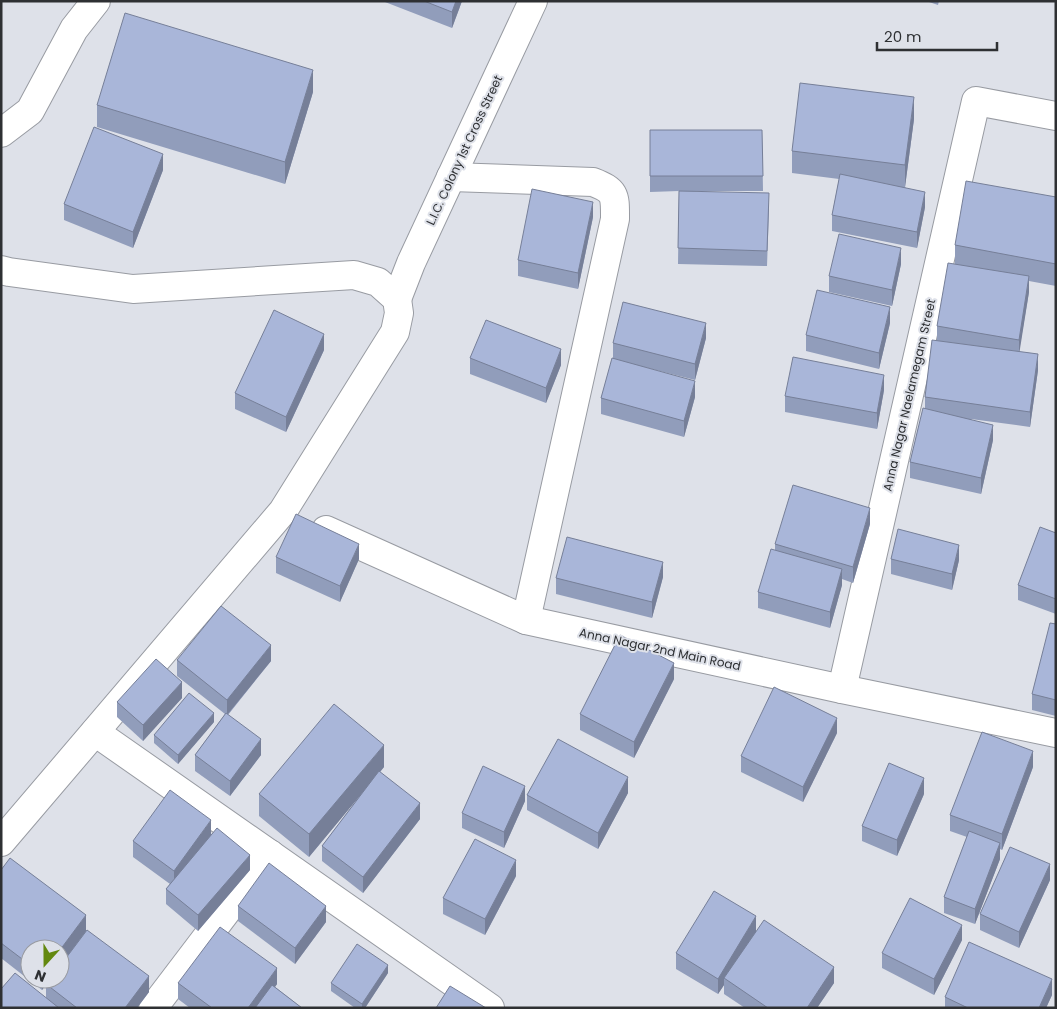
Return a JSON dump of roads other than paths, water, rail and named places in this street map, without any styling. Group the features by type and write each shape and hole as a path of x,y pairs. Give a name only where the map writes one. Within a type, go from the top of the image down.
{"street":[{"path":"1,133 30,111 74,29 96,1"},
{"name":"L.I.C. Colony 1st Cross Street","path":"1,842 283,511 395,332 399,313 398,299 411,263 533,1"},
{"name":"Anna Nagar Naelamegam Street","path":"842,689 976,100 1056,116"},
{"path":"451,177 593,182 608,187 614,199 612,228 526,620"},
{"path":"1,270 133,289 354,275 378,282 398,299"},
{"name":"Anna Nagar 2nd Main Road","path":"283,511 526,620 842,689 1056,733"},
{"path":"95,732 490,1008"},
{"path":"153,1008 270,854"}]}
